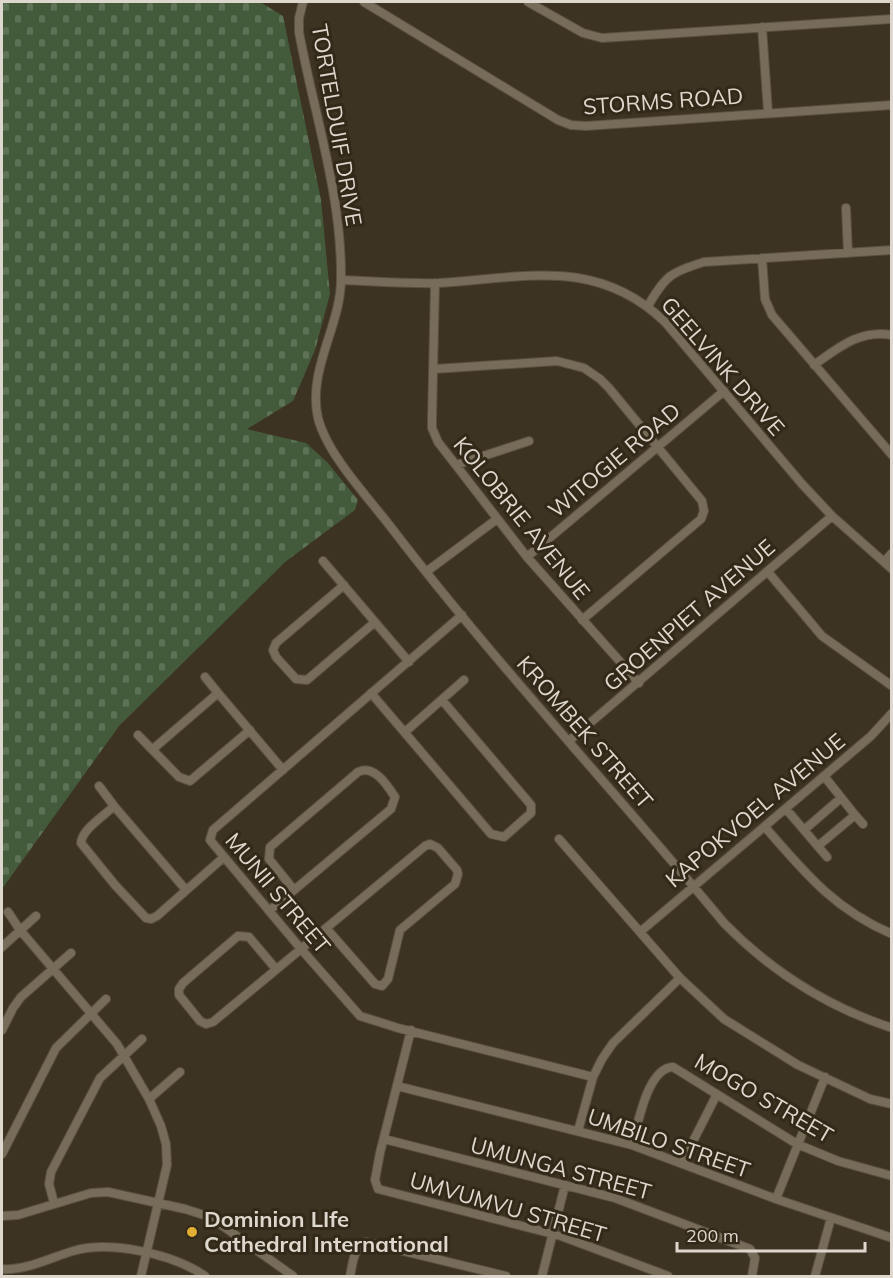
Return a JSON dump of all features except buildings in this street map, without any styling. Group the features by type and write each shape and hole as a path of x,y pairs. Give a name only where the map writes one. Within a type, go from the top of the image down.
{"street":[{"name":"TORTELDUIF DRIVE","path":"303,2 299,18 299,32 335,204 341,280 338,305 320,367 316,396"},
{"name":"STORMS ROAD","path":"363,2 566,123 586,126 891,105"},
{"path":"528,2 576,30 595,37 611,38 891,18"},
{"path":"762,27 768,112"},
{"path":"846,208 848,253"},
{"path":"648,306 661,283 677,271 704,262 891,250"},
{"path":"762,258 765,298 769,310 891,455"},
{"name":"GEELVINK DRIVE","path":"341,280 435,283 551,275 574,276 612,285 648,306 674,331 832,516 891,569"},
{"name":"KOLOBRIE AVENUE","path":"435,283 432,428 438,442 527,557 639,683"},
{"path":"814,365 848,341 879,334 891,335"},
{"path":"434,369 548,361 576,365 600,379 702,501 704,511 702,517 582,620"},
{"name":"WITOGIE ROAD","path":"527,557 724,391"},
{"name":"KROMBEK STREET","path":"316,396 318,418 331,448 426,572 735,934 778,971 815,994 848,1012 891,1028"},
{"path":"456,465 529,441"},
{"name":"GROENPIET AVENUE","path":"570,741 832,516"},
{"path":"426,572 497,519"},
{"path":"884,562 891,553"},
{"path":"323,561 409,662"},
{"path":"768,572 822,636 891,686"},
{"path":"344,585 276,643 273,650 276,657 296,679 307,680 375,622"},
{"name":"MUNII STREET","path":"462,615 213,830 211,842 360,1016 593,1077"},
{"path":"205,676 215,695 250,730 283,770"},
{"path":"405,732 464,680"},
{"path":"371,693 491,834 500,837 508,834 531,813 531,805 442,700"},
{"path":"153,749 215,695"},
{"name":"KAPOKVOEL AVENUE","path":"640,932 871,736 891,713"},
{"path":"138,735 179,777 189,781 250,730"},
{"path":"269,911 393,807 395,800 393,795 375,772 363,769 270,847 269,860 294,890"},
{"path":"824,776 863,824"},
{"path":"99,786 186,891"},
{"path":"804,830 842,798"},
{"path":"114,806 85,832 81,841 141,915 149,919 157,916 224,857"},
{"path":"786,809 827,857"},
{"path":"818,846 855,814"},
{"path":"765,827 830,898 851,913 891,934"},
{"path":"559,839 680,978 715,1012 791,1061 868,1098 891,1104"},
{"path":"276,969 249,937 238,936 183,983 179,989 179,995 200,1021 211,1023 276,969 301,949 326,928 428,845 438,848 457,870 455,884 400,930 388,979 382,986 375,984 326,928"},
{"path":"8,912 20,930 92,1013 124,1055 149,1099 161,1126 166,1144 167,1165 141,1276"},
{"path":"2,947 36,916"},
{"path":"2,1030 16,1002 71,953"},
{"path":"579,1131 593,1077 609,1048 680,978"},
{"path":"2,1154 56,1048 106,999"},
{"path":"384,1139 411,1030"},
{"path":"54,1203 49,1184 54,1165 100,1078 142,1039"},
{"name":"MOGO STREET","path":"632,1145 646,1095 664,1069 674,1068 797,1144 838,1161 891,1176"},
{"path":"149,1099 180,1072"},
{"path":"776,1199 825,1077"},
{"name":"UMBILO STREET","path":"397,1086 632,1145 776,1199 891,1238"},
{"path":"682,1163 717,1094"},
{"name":"UMVUMVU STREET","path":"384,1139 375,1184 378,1189 554,1234 668,1276"},
{"name":"UMUNGA STREET","path":"384,1139 630,1203 748,1248 753,1252 755,1258 752,1276"},
{"path":"542,1276 565,1185"},
{"path":"2,1216 18,1215 99,1191 210,1217 293,1276"},
{"path":"815,1276 831,1218"},
{"path":"350,1276 356,1252 360,1245 366,1242 506,1276"},
{"path":"2,1269 19,1268 93,1247 112,1246 182,1263 205,1276"}],"green space":[{"path":"2,2 260,2 283,16 321,200 330,294 315,350 293,401 247,429 306,443 327,462 358,500 355,510 285,562 119,726 2,889"}],"place":[{"name":"Dominion LIfe Cathedral International","path":"192,1232"}]}
